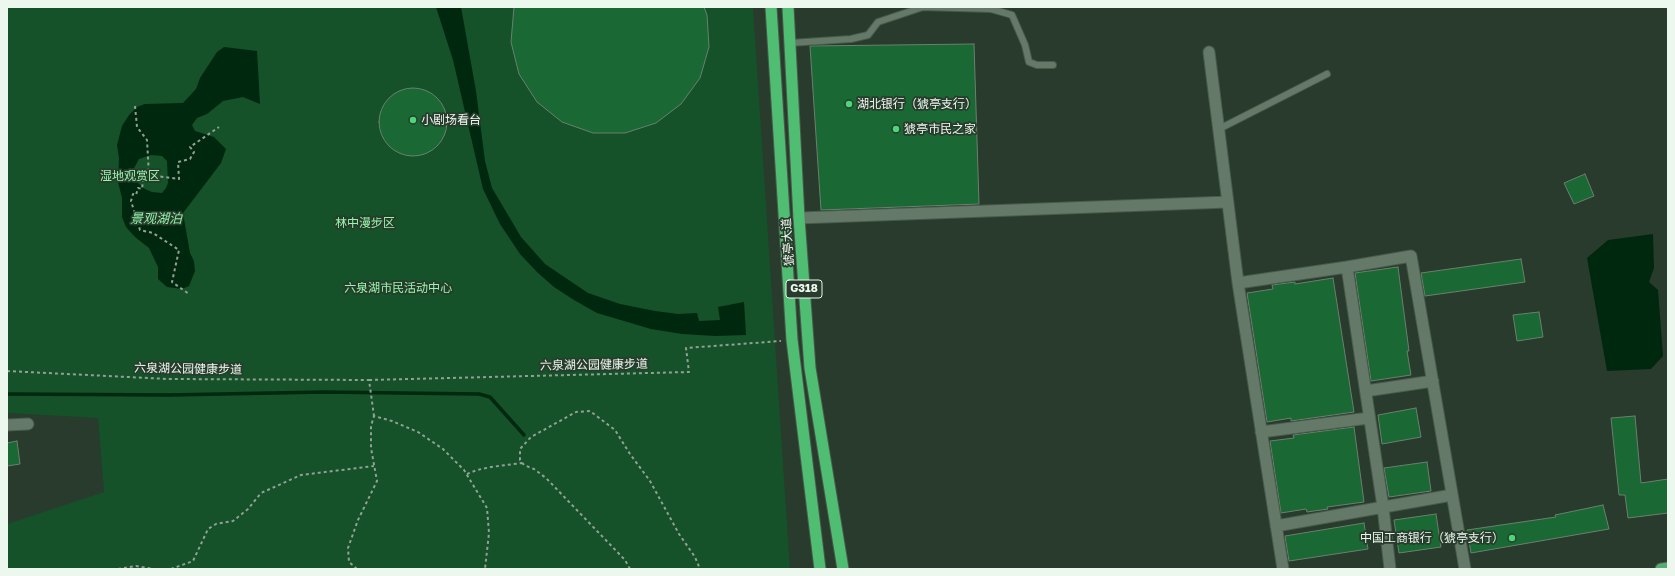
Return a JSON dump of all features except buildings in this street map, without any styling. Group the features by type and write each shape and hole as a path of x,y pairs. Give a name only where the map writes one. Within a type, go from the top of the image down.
{"highway":[{"name":"猇亭大道","path":"771,7 792,340 819,569"},
{"name":"猇亭大道","path":"788,7 799,218 810,368 843,569"}],"main road":[{"path":"1661,569 1668,568"}],"street":[{"path":"1209,52 1238,282 1282,569"},
{"path":"799,218 1228,202"},
{"path":"1238,282 1347,267 1411,256 1464,569"},
{"path":"1347,267 1383,507 1390,569"},
{"path":"1366,391 1433,381"},
{"path":"1261,432 1369,418"},
{"path":"7,425 28,424"},
{"path":"1276,526 1452,495"}],"lane":[{"path":"790,43 851,39 868,35 878,22 923,7 990,9 1012,15 1023,40 1029,62 1037,65 1053,65"},
{"path":"1219,129 1327,74"}],"path":[{"path":"135,106 137,127 148,140 149,175 143,181 142,189 138,188 136,195 133,194 131,201 140,230 153,233 179,250 172,282 189,294"},
{"path":"149,175 179,179 178,162 190,159 194,152 190,147 219,127"},
{"name":"六泉湖公园健康步道","path":"7,370 168,379 369,380 688,372 686,348 792,340"},
{"path":"357,569 349,562 348,548 358,520 377,481 374,466 371,426 374,416 369,380"},
{"path":"630,569 625,560 546,478 522,463 520,460 520,449 531,438 576,412 590,412 615,430 630,454 650,481 679,534 695,557 700,569"},
{"path":"374,416 392,421 418,432 443,449 467,474 487,508 490,533 485,569"},
{"path":"467,474 477,470 522,463"},
{"path":"171,569 193,561 208,530 216,524 233,521 248,509 261,493 300,475 374,466"},
{"path":"118,569 136,566 152,569"}],"green space":[{"name":"六泉湖市民活动中心","path":"7,7 753,7 790,569 7,569 7,524 104,492 98,418 7,413"}],"water":[{"path":"436,7 461,7 476,91 485,161 492,188 521,237 545,264 588,293 620,304 655,311 678,314 697,313 699,321 720,320 718,307 744,302 746,335 715,336 682,334 651,329 597,313 554,287 537,272 520,254 500,224 483,189 453,60"},
{"name":"景观湖泊","path":"224,47 257,51 260,104 243,97 223,101 207,114 197,118 192,125 195,131 214,137 226,149 221,163 183,213 190,253 194,261 195,271 189,286 182,289 167,287 158,279 158,267 149,248 135,237 126,227 122,217 122,198 118,182 119,158 117,145 122,126 129,115 137,107 145,104 183,103 196,89 200,78 217,52","holes":["151,155 162,156 167,161 168,183 162,193 152,192 145,189 137,182 134,177 133,170 139,159"]},
{"path":"1653,234 1654,268 1649,282 1658,290 1663,356 1651,369 1607,371 1587,258 1608,240"}],"waterway":[{"path":"7,394 170,395 324,392 479,394 490,397 524,435"}],"place":[{"name":"湖北银行（猇亭支行）","path":"849,104"},
{"name":"小剧场看台","path":"413,120"},
{"name":"猇亭市民之家","path":"896,129"},
{"name":"中国工商银行（猇亭支行）","path":"1512,538"}],"park label":[{"name":"湿地观赏区","path":"130,176"},
{"name":"林中漫步区","path":"365,223"}]}
